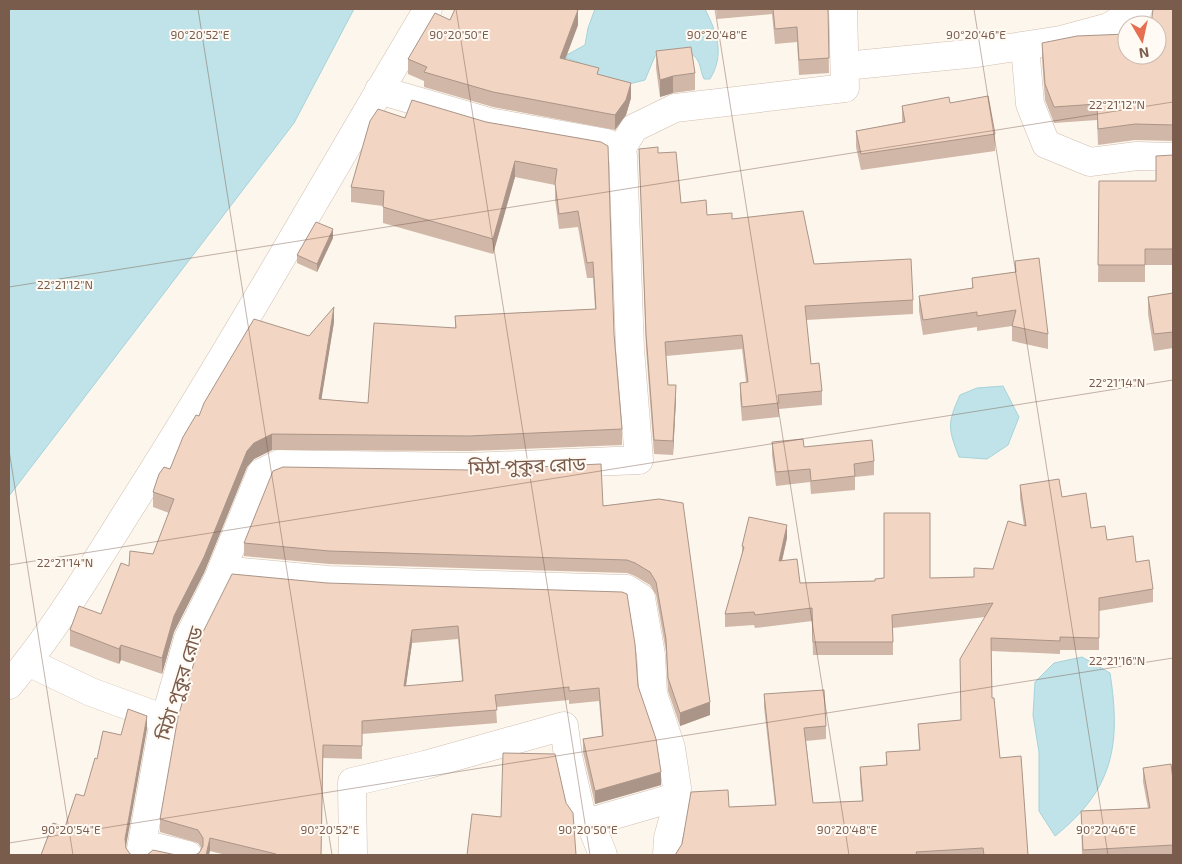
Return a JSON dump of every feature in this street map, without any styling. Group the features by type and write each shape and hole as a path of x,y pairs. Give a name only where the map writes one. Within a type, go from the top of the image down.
{"street":[{"path":"9,685 28,662 77,590 182,425 428,9"},
{"path":"380,90 489,122 607,144 620,150 634,128 675,108 845,88 843,9"},
{"path":"845,66 1025,46 1061,40 1109,27 1138,9"},
{"path":"1025,46 1030,104 1046,144 1090,162 1136,156 1173,156"},
{"name":"মিঠা পুকুর রোড","path":"142,850 165,719 188,639 222,570 261,473 280,464 469,467 639,460 630,349 623,155 620,150"},
{"path":"222,570 328,580 627,588 641,598 651,655 652,694 671,748 677,788 674,816 668,838 667,855"},
{"path":"28,662 91,692 165,719"},
{"path":"352,855 352,782 425,765 564,726 568,756 581,813 590,822 603,855"},
{"path":"590,822 676,797"},
{"path":"142,850 188,855"}],"water":[{"path":"9,9 354,9 294,123 9,496"},
{"path":"595,9 705,9 718,44 715,70 710,79 704,79 696,58 691,54 679,51 666,52 655,56 645,80 625,85 590,73 578,62 563,57 585,45 588,28"},
{"path":"1003,386 1019,417 1008,445 987,459 959,457 950,426 960,395 977,388"},
{"path":"1082,657 1110,673 1113,698 1113,743 1109,764 1090,801 1055,836 1039,811 1039,752 1033,715 1035,682 1054,663"}],"building":[{"path":"455,9 578,10 560,58 599,68 597,74 631,83 626,100 615,115 493,92 424,72 427,67 408,59 435,13 450,20"},
{"path":"773,9 828,9 829,58 799,60 797,27 775,29"},
{"path":"1153,9 1173,9 1173,125 1135,124 1098,129 1097,104 1054,107 1045,84 1042,43 1077,36 1117,34 1117,65 1167,65 1167,15 1152,15"},
{"path":"691,47 695,73 660,80 656,51"},
{"path":"988,96 995,134 861,154 856,131 905,122 902,106 949,97 950,103"},
{"path":"412,100 486,122 601,142 608,146 614,334 622,429 469,436 272,434 254,443 247,451 204,557 174,616 162,658 121,645 119,649 70,630 79,606 101,614 121,563 129,566 130,551 153,554 174,499 153,492 159,474 164,467 170,469 183,437 196,415 199,416 204,403 254,319 309,336 334,307 319,399 368,403 374,323 456,328 455,316 596,309 593,262 587,263 578,211 559,214 555,183 557,169 515,161 493,239 383,207 384,191 351,187 370,121 378,109 405,118"},
{"path":"658,147 658,153 676,152 681,203 706,200 707,215 732,213 732,219 803,211 814,264 911,259 913,300 805,306 811,364 819,363 822,391 778,395 779,403 742,407 740,383 748,382 742,335 665,342 668,385 676,385 673,441 654,440 646,334 639,149"},
{"path":"1173,155 1173,249 1145,249 1145,265 1098,265 1099,181 1156,181 1156,156"},
{"path":"316,222 333,229 317,264 297,255"},
{"path":"1039,258 1048,334 1012,326 1016,310 977,316 977,312 923,320 919,296 973,288 972,278 1016,272 1015,261"},
{"path":"1173,293 1173,332 1154,334 1148,297"},
{"path":"803,439 804,447 872,440 874,461 854,464 855,476 811,481 810,469 776,472 772,442"},
{"path":"601,464 603,506 659,499 683,503 710,702 680,713 668,678 666,639 656,582 650,572 627,560 329,551 244,543 273,471 283,467 469,470"},
{"path":"1059,479 1062,497 1086,493 1091,528 1105,526 1107,540 1133,536 1136,562 1149,560 1153,589 1099,598 1099,638 1060,637 1060,641 991,638 992,698 994,698 1000,758 1021,756 1028,855 984,855 983,848 916,852 917,855 675,855 682,844 691,792 728,790 729,807 776,805 764,694 824,690 826,726 804,728 813,803 863,801 860,767 887,765 886,752 920,750 918,724 961,720 960,659 993,603 892,615 893,642 813,642 812,608 755,615 754,612 725,614 744,547 742,546 749,517 787,525 779,561 797,559 800,583 875,581 875,579 884,578 884,513 930,513 930,578 974,577 974,568 993,569 1008,521 1026,526 1020,485"},
{"path":"232,574 327,583 622,592 627,594 635,644 638,686 656,739 661,772 595,791 583,739 603,736 599,688 569,691 569,687 495,695 497,710 362,721 362,746 323,745 321,855 276,855 210,838 206,855 195,855 199,853 203,846 203,838 198,830 160,819 178,717 203,632","holes":["458,626 463,681 404,686 412,630"]},
{"path":"128,709 147,716 125,839 126,848 133,855 41,855 53,823 65,827 76,794 84,796 95,758 97,759 103,731 121,735"},
{"path":"503,753 555,754 566,803 573,813 576,855 467,855 472,814 501,817"},
{"path":"1171,764 1173,780 1173,845 1083,850 1081,811 1150,808 1143,768"},
{"path":"153,850 176,855 147,855"}]}
